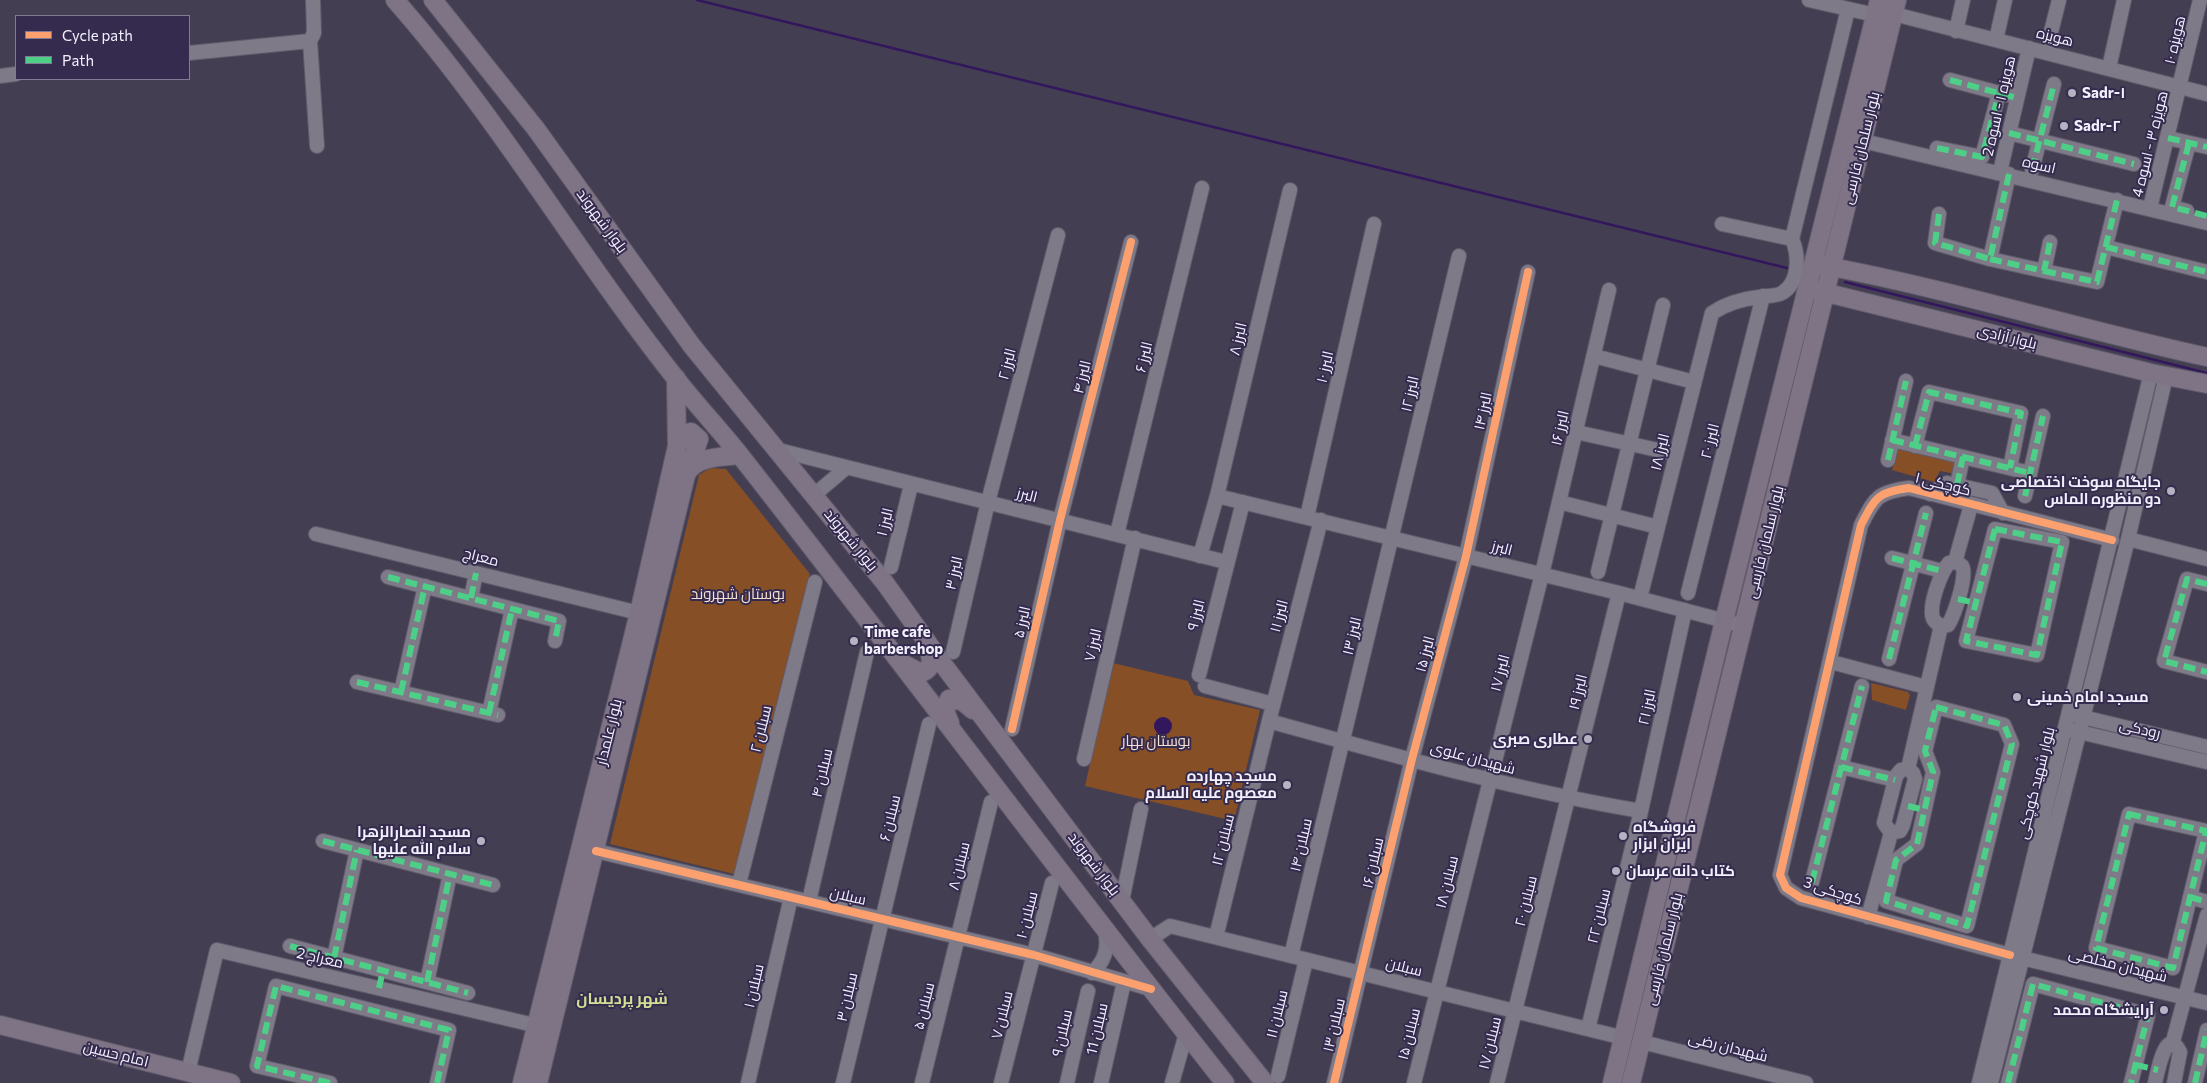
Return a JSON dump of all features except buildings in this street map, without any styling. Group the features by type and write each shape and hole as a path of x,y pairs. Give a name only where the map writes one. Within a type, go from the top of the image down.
{"main road":[{"name":"بلوار شهروند","path":"395,0 413,20 676,378 740,455 956,734 1105,931 1225,1083"},
{"path":"413,20 409,10 418,0"},
{"name":"بلوار شهروند","path":"433,3 536,129 692,346 885,583 1150,939 1272,1080"},
{"name":"بلوار سلمان فارسی","path":"1612,1083 1724,621 1877,7"},
{"name":"بلوار سلمان فارسی","path":"1631,1083 1896,7"},
{"path":"1823,220 1842,224"},
{"name":"بلوار آزادی","path":"1813,264 1953,294 2061,323 2207,357"},
{"name":"بلوار آزادی","path":"1808,288 2159,375 2207,384"},
{"path":"1796,335 1815,339"},
{"name":"بلوار علمدار","path":"538,1083 676,446 676,378"},
{"name":"بلوار علمدار","path":"522,1083 588,849 689,468 699,439 691,432 683,434 676,446"},
{"path":"689,468 697,463 740,455"},
{"path":"898,659 913,670 921,673 926,671 931,667 932,662 925,638"},
{"path":"956,734 945,711 949,699 962,701 987,722"},
{"name":"امام حسین","path":"0,1025 231,1083"}],"street":[{"path":"313,0 314,33 310,41 317,146"},
{"path":"1809,0 1848,9 1877,7"},
{"path":"1956,31 1963,0"},
{"path":"1996,40 2005,0"},
{"path":"2046,52 2059,0"},
{"path":"2109,68 2124,0"},
{"name":"هویزه ۱۰","path":"2180,87 2200,0"},
{"name":"هویزه","path":"1896,7 1956,31 2046,52 2207,94"},
{"path":"1763,296 1782,293 1792,283 1797,251 1792,239 1848,9"},
{"path":"190,53 310,41"},
{"name":"هویزه ۱ - اسوه 2","path":"1990,259 2009,133 2029,48"},
{"path":"0,76 15,74"},
{"path":"1950,80 2017,98"},
{"path":"2032,170 2054,84"},
{"name":"هویزه ۳ - اسوه 4","path":"2150,208 2180,87"},
{"path":"1937,148 1982,157 1998,93"},
{"path":"2009,133 2134,164"},
{"path":"2168,138 2207,147"},
{"name":"اسوه","path":"1863,141 2004,173 2207,223"},
{"path":"2190,143 2172,207 2207,216"},
{"name":"البرز ۶","path":"1117,534 1202,188"},
{"name":"البرز ۸","path":"1217,496 1290,190"},
{"path":"1939,214 1935,243 1990,259 2097,282 2117,200"},
{"name":"البرز ۱۰","path":"1307,517 1374,224"},
{"path":"1722,224 1792,239"},
{"name":"البرز ۲","path":"988,502 1058,235"},
{"name":"البرز ۴","path":"1060,520 1131,242"},
{"path":"2044,271 2050,242"},
{"path":"2106,247 2207,272"},
{"name":"البرز ۱۲","path":"1393,539 1459,256"},
{"name":"البرز ۱۴","path":"1466,556 1528,272"},
{"name":"البرز ۱۶","path":"1542,574 1609,290"},
{"name":"البرز ۱۸","path":"1640,598 1712,313 1726,304 1763,296"},
{"name":"البرز ۲۰","path":"1688,593 1763,296"},
{"path":"1598,572 1663,305"},
{"path":"1594,356 1694,382"},
{"name":"بلوار شهید کوچکی","path":"2082,692 2112,540 2146,397 2159,375"},
{"name":"بلوار شهید کوچکی","path":"1979,1083 2016,957 2082,692 2128,539 2161,400 2159,375"},
{"path":"1888,460 1906,381"},
{"path":"1915,446 1929,392 2020,413 2010,468"},
{"path":"2146,397 2154,395 2161,400"},
{"path":"2025,496 2043,416"},
{"path":"1576,432 1676,454"},
{"path":"1892,440 2030,473"},
{"name":"البرز","path":"778,450 911,485 988,502 1226,562"},
{"path":"1957,485 1963,457"},
{"path":"814,495 846,468"},
{"path":"1930,494 1947,483 1992,492 2004,513"},
{"name":"البرز ۱","path":"890,567 911,485"},
{"name":"کوچکی ۱","path":"1831,662 1861,525 1873,503 1887,491 1909,488 2112,540"},
{"path":"1200,556 1217,496"},
{"name":"البرز","path":"1217,496 1640,598 1744,626"},
{"name":"البرز ۳","path":"953,652 988,502"},
{"path":"1226,562 1243,502"},
{"path":"1559,502 1658,527"},
{"path":"1955,562 1971,505"},
{"path":"1889,659 1926,513"},
{"name":"البرز ۵","path":"1012,729 1060,520"},
{"name":"البرز ۱۱","path":"1268,721 1321,520"},
{"path":"1995,529 2062,542 2037,655 1966,642 1976,603 1995,529"},
{"name":"معراج","path":"316,534 639,613"},
{"name":"البرز ۷","path":"1084,759 1134,538"},
{"name":"البرز ۱۳","path":"1342,741 1393,539"},
{"path":"2128,539 2207,559"},
{"name":"البرز ۱۵","path":"1412,759 1466,556"},
{"path":"1892,558 1942,571"},
{"name":"البرز ۹","path":"1226,562 1202,680 1273,704"},
{"path":"1948,562 1955,562 1962,566 1964,573 1954,616 1948,625 1941,626 1934,621 1931,614 1942,571 1948,562"},
{"path":"471,598 476,573"},
{"name":"البرز ۱۷","path":"1489,780 1542,574"},
{"path":"388,577 559,621 555,641"},
{"path":"2207,584 2187,579 2164,661 2207,672"},
{"name":"سبلان ۲","path":"739,884 815,582"},
{"path":"401,692 425,586"},
{"name":"البرز ۱۹","path":"1568,799 1619,593"},
{"path":"1958,599 1976,603"},
{"path":"357,682 494,714 512,609"},
{"name":"البرز ۲۱","path":"1641,811 1685,610"},
{"path":"1908,769 1941,626"},
{"name":"سبلان ۴","path":"809,901 867,652"},
{"path":"1831,662 1926,688"},
{"name":"کوچکی 3","path":"1831,662 1780,875 1786,888 1801,898 2016,957"},
{"path":"1812,882 1862,686"},
{"path":"1936,707 2004,725 2012,744 1967,926 1886,901 1896,860 1917,844 1924,810 1933,772 1925,751 1936,707"},
{"name":"رودکی","path":"2076,716 2207,747"},
{"name":"شهیدان علوی","path":"1268,721 1489,780 1568,799 1641,811"},
{"name":"سبلان ۱۲","path":"1216,937 1268,721"},
{"name":"سبلان ۶","path":"882,919 929,724"},
{"name":"رودکی","path":"2072,730 2207,762"},
{"name":"سبلان ۱۴","path":"1291,956 1342,741"},
{"name":"سبلان ۱۶","path":"1360,973 1412,759"},
{"path":"1841,767 1895,780"},
{"path":"1908,769 1913,773 1915,779 1903,826 1900,831 1891,833 1884,823 1895,780 1901,770 1908,769"},
{"name":"سبلان ۱۸","path":"1436,992 1489,780"},
{"name":"سبلان ۲۰","path":"1515,1011 1568,799"},
{"name":"سبلان ۸","path":"958,937 991,802"},
{"path":"1908,806 1924,810"},
{"path":"1122,901 1141,809"},
{"name":"سبلان ۲۲","path":"1588,1029 1641,811"},
{"path":"2129,814 2206,832 2190,897 2174,968 2096,948 2129,814"},
{"path":"1868,917 1891,833"},
{"path":"323,841 493,885"},
{"name":"سبلان","path":"588,849 1034,955 1151,990"},
{"path":"334,958 357,850"},
{"path":"427,982 450,874"},
{"name":"سبلان ۱۰","path":"1034,955 1052,882"},
{"name":"سبلان ۱","path":"748,1083 791,897"},
{"path":"2190,897 2207,902"},
{"path":"2136,1065 2156,1076 2164,1049 2172,1045 2207,914"},
{"name":"سبلان ۳","path":"843,1083 882,919"},
{"name":"سبلان","path":"1150,939 1170,926 1624,1038"},
{"path":"1092,973 1104,958 1107,940 1105,931"},
{"name":"سبلان ۵","path":"922,1083 958,937"},
{"path":"290,946 468,993"},
{"name":"معراج 2","path":"188,1072 217,950 538,1026"},
{"name":"سبلان ۷","path":"1001,1083 1034,955"},
{"name":"بلوار شهید کوچکی","path":"1991,1083 2016,957"},
{"name":"شهیدان مخلصی","path":"2016,957 2207,1003"},
{"name":"سبلان ۱۱","path":"1272,1080 1306,960"},
{"path":"379,988 383,970"},
{"name":"سبلان ۱۳","path":"1334,1083 1360,973"},
{"name":"سبلان 11","path":"1101,1083 1124,982"},
{"path":"2008,1083 2033,984 2148,1015 2131,1083"},
{"path":"330,1083 257,1066 276,986 449,1030 437,1083"},
{"name":"سبلان ۹","path":"1067,1083 1088,991"},
{"name":"سبلان ۱۵","path":"1414,1083 1436,992"},
{"name":"سبلان ۱۷","path":"1497,1083 1515,1011"},
{"path":"2195,1083 2207,1030"},
{"path":"1172,1083 1186,1034"},
{"name":"شهیدان رضی","path":"1642,1042 1806,1083"},
{"path":"2172,1045 2177,1047 2180,1052 2174,1083"}],"green space":[{"path":"1898,449 1959,463 1956,474 1940,471 1934,482 1892,470"},
{"name":"بوستان شهروند","path":"710,468 726,469 810,574 734,874 610,844 699,475"},
{"name":"بوستان بهار","path":"1113,663 1188,681 1194,695 1260,710 1234,821 1085,786"},
{"path":"1871,683 1908,692 1910,695 1906,710 1872,700"}],"shaded area":[{"path":"1163,717 1169,720 1172,726 1169,732 1163,735 1157,732 1154,726 1157,720"}],"waterway":[{"path":"697,0 1791,269"},
{"path":"1845,282 2207,373"}],"marked path":[{"path":"1950,80 2017,98"},
{"path":"2032,170 2054,84"},
{"path":"1937,148 1982,157 1999,93"},
{"path":"2009,133 2134,164"},
{"path":"2168,138 2207,147"},
{"path":"2189,143 2172,207 2207,216"},
{"path":"1939,214 1935,243 1990,259 2009,174"},
{"path":"2044,271 2097,282 2117,200"},
{"path":"1990,259 2044,271 2050,242"},
{"path":"2106,247 2207,272"},
{"path":"1888,460 1906,381"},
{"path":"1915,446 1929,392 2021,413 2010,468"},
{"path":"2025,496 2043,416"},
{"path":"1892,440 2030,473"},
{"path":"1957,485 1963,457"},
{"path":"1889,659 1926,513"},
{"path":"1995,529 2062,542 2037,655 1966,641 1995,529"},
{"path":"1892,558 1942,571"},
{"path":"471,598 476,573"},
{"path":"388,577 559,621 555,641"},
{"path":"2207,584 2187,579 2164,661 2207,672"},
{"path":"401,692 425,586"},
{"path":"1958,599 1976,603"},
{"path":"489,713 512,609"},
{"path":"357,682 498,715"},
{"path":"1812,882 1862,686"},
{"path":"1936,707 2004,725 2012,744 1967,926 1886,901 1896,860 1917,844 1933,772 1925,751 1936,707"},
{"path":"1841,767 1895,780"},
{"path":"1908,806 1925,810"},
{"path":"2129,814 2206,831 2173,968 2096,948 2129,814"},
{"path":"323,841 493,885"},
{"path":"334,958 357,850"},
{"path":"427,982 450,874"},
{"path":"2190,897 2207,902"},
{"path":"290,946 468,993"},
{"path":"379,988 383,970"},
{"path":"2008,1083 2033,984 2148,1015 2131,1083"},
{"path":"330,1083 257,1066 276,986 449,1030 437,1083"},
{"path":"2195,1083 2207,1030"},
{"path":"2136,1065 2158,1070"}],"cycle path":[{"path":"1012,729 1060,520 1131,242"},
{"path":"1334,1083 1412,759 1466,556 1528,272"},
{"path":"2010,955 1801,898 1786,888 1780,875 1861,525 1874,502 1883,494 1909,488 2112,540"},
{"path":"596,851 1034,955 1151,989"}],"place":[{"name":"Sadr-۱","path":"2072,93"},
{"name":"Sadr-۲","path":"2064,126"},
{"name":"جایگاه سوخت اختصاصی دو منظوره الماس","path":"2171,491"},
{"name":"Time cafe barbershop","path":"854,641"},
{"name":"مسجد امام خمینی","path":"2017,697"},
{"name":"عطاری صبری","path":"1588,739"},
{"name":"مسجد چهارده معصوم علیه السلام","path":"1287,785"},
{"name":"فروشگاه ایران ابزار","path":"1623,836"},
{"name":"مسجد انصارالزهرا سلام الله علیها","path":"481,841"},
{"name":"کتاب دانه عرسان","path":"1616,871"},
{"name":"آرایشگاه محمد","path":"2164,1010"}],"district":[{"name":"شهر پردیسان","path":"622,999"}]}
